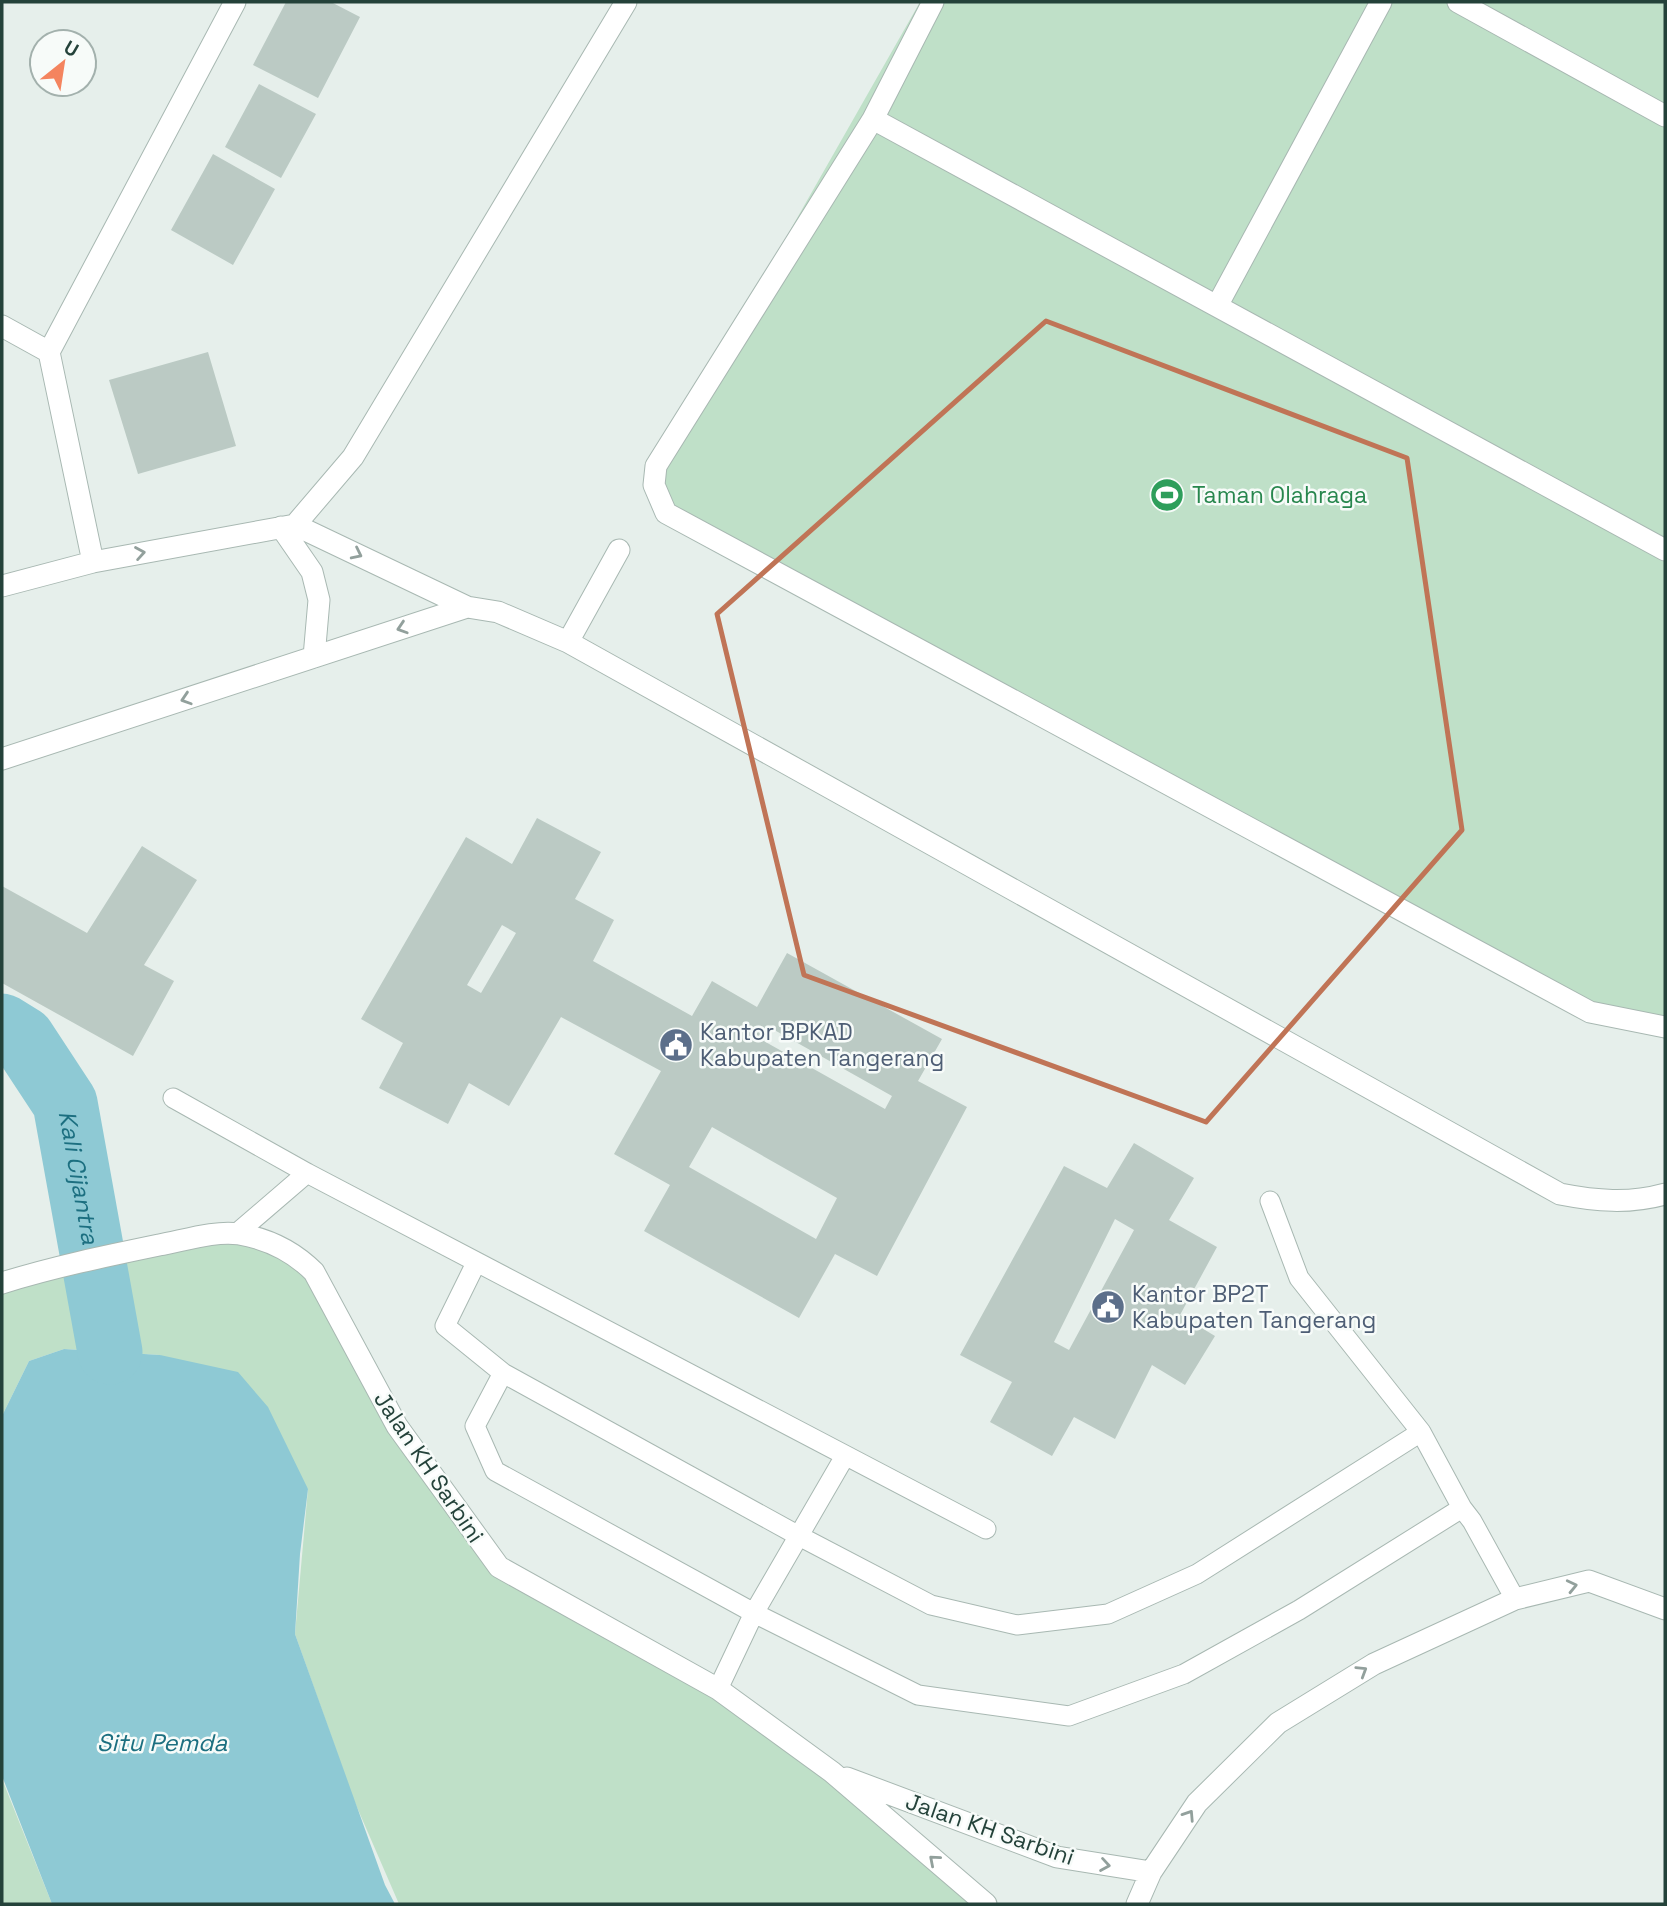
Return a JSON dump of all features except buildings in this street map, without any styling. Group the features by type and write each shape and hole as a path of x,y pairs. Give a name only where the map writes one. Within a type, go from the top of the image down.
{"street":[{"path":"93,562 49,352 235,2"},
{"path":"288,526 353,457 626,2"},
{"path":"933,2 873,119 656,466 654,485 666,513 1590,1013 1665,1027"},
{"path":"1217,306 1381,2"},
{"path":"1458,2 1665,116"},
{"path":"873,119 1665,550"},
{"path":"2,326 49,352"},
{"path":"288,526 312,572 319,600 314,657"},
{"path":"2,586 93,562 288,526 467,607 498,612 568,642 1560,1194 1598,1201 1642,1201 1665,1194"},
{"path":"568,642 619,550"},
{"path":"2,759 467,607"},
{"name":"Jalan KH Sarbini","path":"2,1283 47,1269 200,1237 236,1234 283,1247 314,1272 397,1426 499,1567 718,1689 832,1772 986,1904"},
{"path":"1137,1904 1151,1872 1196,1803 1278,1723 1374,1664 1515,1599 1589,1581 1665,1609"},
{"name":"Jalan KH Sarbini","path":"832,1772 1057,1857 1151,1872"}],"lane":[{"path":"173,1098 476,1263 986,1529"},
{"path":"236,1234 307,1173"},
{"path":"1270,1201 1299,1278 1421,1432 1515,1599"},
{"path":"476,1263 445,1326 503,1373 799,1536 931,1605 1017,1625 1108,1614 1197,1574 1421,1432"},
{"path":"503,1373 475,1426 495,1471 754,1613 918,1695 1069,1716 1184,1674 1299,1610 1462,1508"},
{"path":"718,1689 754,1613 845,1456"}],"highlighted area":[{"path":"1046,321 1407,458 1462,830 1206,1122 804,975 717,614"}],"green space":[{"name":"Taman Olahraga","path":"920,2 1665,2 1665,1027 1590,1012 683,523 656,466"},
{"path":"236,1234 299,1258 488,1555 718,1689 981,1904 399,1904 353,1798 295,1634 308,1489 160,1355 64,1349 29,1361 2,1416 2,1285"},
{"path":"2,1779 52,1904 2,1904"}],"water":[{"name":"Situ Pemda","path":"64,1349 160,1355 238,1372 268,1407 308,1489 300,1554 295,1634 385,1885 395,1904 52,1904 2,1776 2,1416 29,1361"}],"waterway":[{"name":"Kali Cijantra","path":"2,1026 23,1039 65,1103 110,1352"}],"place":[{"name":"Taman Olahraga","path":"1167,495"},
{"name":"Kantor BPKAD Kabupaten Tangerang","path":"676,1045"},
{"name":"Kantor BP2T Kabupaten Tangerang","path":"1108,1307"}]}
